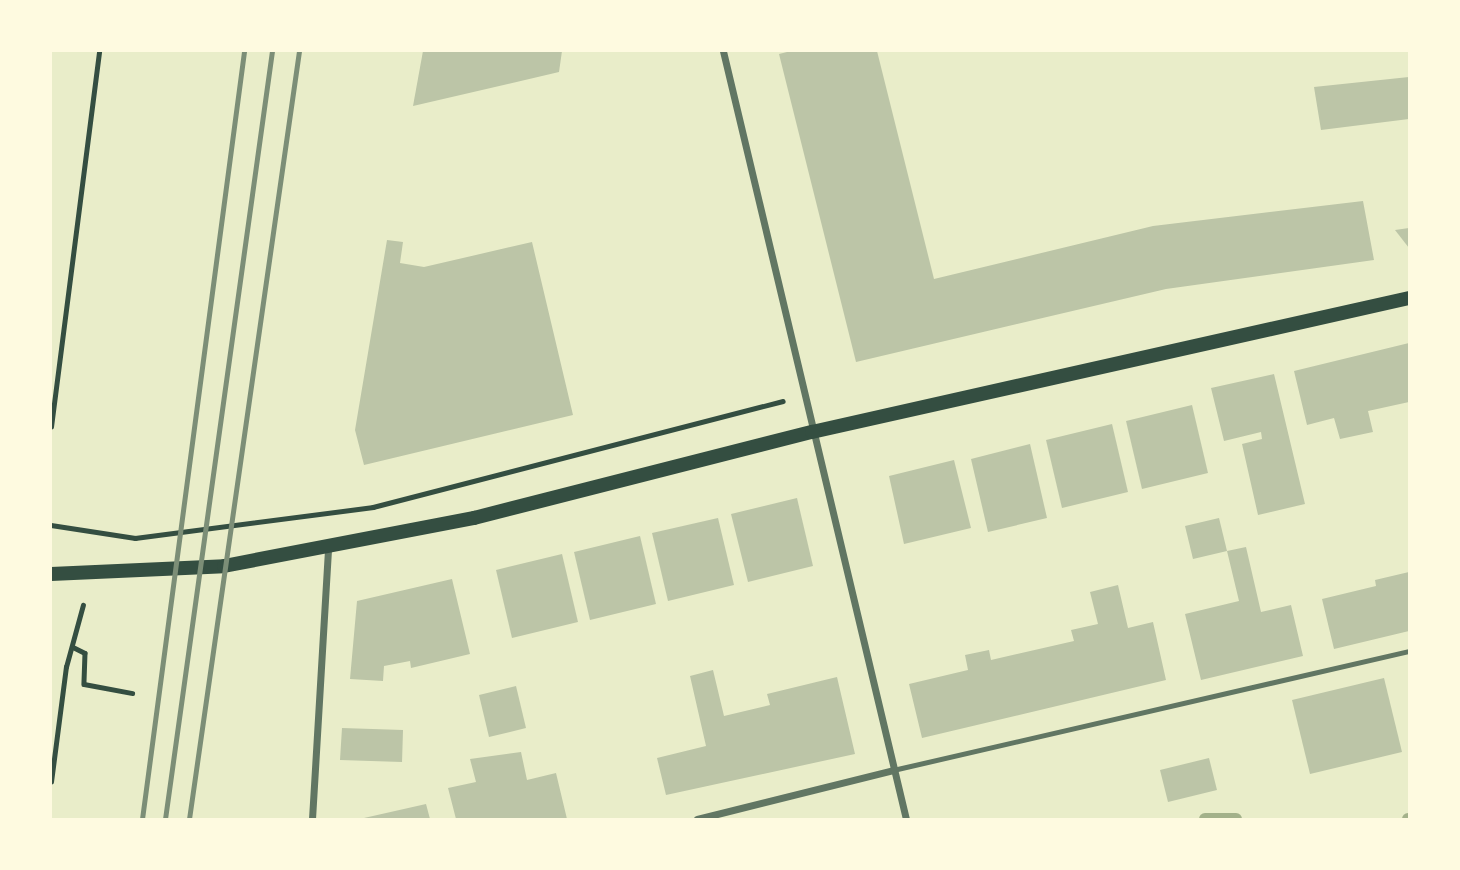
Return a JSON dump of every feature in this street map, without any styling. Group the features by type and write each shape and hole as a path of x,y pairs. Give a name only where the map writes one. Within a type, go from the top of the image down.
{"main road":[{"path":"51,574 225,566 474,518 812,432 1409,298"}],"street":[{"path":"723,51 906,819"},
{"path":"312,819 328,546"},
{"path":"697,819 893,770"}],"lane":[{"path":"893,770 1409,652"}],"path":[{"path":"51,427 99,51"},
{"path":"51,525 135,538 373,507 803,395"},
{"path":"758,407 761,416"},
{"path":"51,782 65,667 73,647 83,605"},
{"path":"73,647 85,653 84,684 132,693"}],"building":[{"path":"423,51 562,51 559,72 413,106"},
{"path":"791,51 877,51 934,279 1153,226 1363,201 1374,260 1166,289 856,362 779,54"},
{"path":"1409,77 1409,119 1321,130 1314,87"},
{"path":"1409,228 1409,248 1395,230"},
{"path":"387,240 403,242 400,263 424,267 532,242 573,415 364,465 355,430"},
{"path":"1409,343 1409,402 1368,411 1373,432 1340,439 1334,418 1307,425 1294,371"},
{"path":"1274,374 1305,504 1258,515 1242,444 1262,439 1261,432 1224,441 1211,388"},
{"path":"1192,405 1208,473 1142,489 1126,421"},
{"path":"1112,424 1128,492 1062,508 1046,440"},
{"path":"1030,444 1047,518 988,532 971,459"},
{"path":"954,460 971,528 904,544 889,476"},
{"path":"797,498 813,566 748,582 731,514"},
{"path":"718,518 734,585 668,601 652,533"},
{"path":"1219,518 1227,551 1193,559 1185,526"},
{"path":"640,536 656,604 590,620 574,552"},
{"path":"1246,547 1261,612 1291,605 1303,656 1201,680 1185,614 1239,601 1227,551"},
{"path":"562,554 578,622 512,638 496,570"},
{"path":"1409,572 1409,631 1334,649 1322,599 1376,586 1375,580"},
{"path":"452,579 470,654 411,668 410,661 384,666 383,681 350,679 357,601"},
{"path":"1118,585 1128,628 1153,622 1166,680 922,738 909,684 968,670 965,655 989,650 991,660 1074,641 1071,630 1098,624 1090,592"},
{"path":"713,670 724,716 770,705 767,694 837,677 855,754 666,795 657,758 706,746 690,676"},
{"path":"1384,678 1402,752 1310,774 1292,700"},
{"path":"516,686 526,728 489,737 479,695"},
{"path":"342,728 403,730 402,762 340,760"},
{"path":"521,752 527,780 556,773 567,819 456,819 448,788 476,782 470,759"},
{"path":"1209,758 1217,790 1168,802 1160,770"},
{"path":"426,804 430,819 364,818"}],"waterway":[{"path":"1205,819 1236,819"}],"railway":[{"path":"142,819 244,51"},
{"path":"165,819 272,51"},
{"path":"189,819 299,51"}]}
